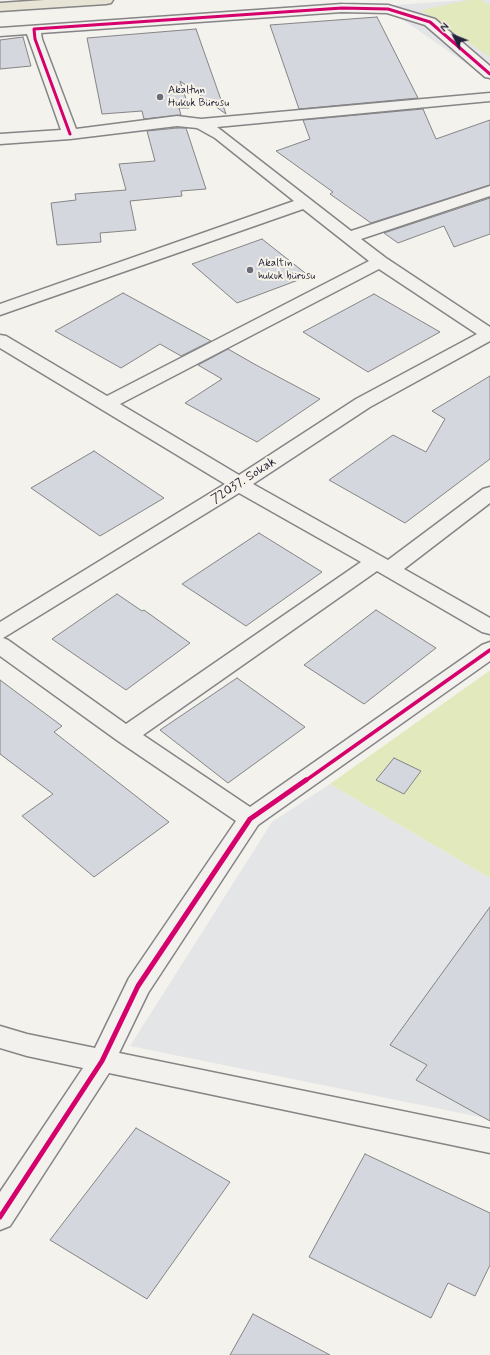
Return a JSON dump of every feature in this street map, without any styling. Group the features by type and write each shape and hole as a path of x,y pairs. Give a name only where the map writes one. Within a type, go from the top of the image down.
{"highway":[{"path":"0,7 106,0"}],"street":[{"path":"0,32 342,8 388,9 430,22 490,74"},
{"path":"34,29 35,39 70,134"},
{"path":"0,138 70,134 177,121 200,124 490,97"},
{"path":"200,124 220,135 380,262 489,334"},
{"path":"350,237 490,191"},
{"path":"0,310 305,203"},
{"path":"106,404 380,262"},
{"name":"72037. Sokak","path":"0,632 239,484 363,402 489,334"},
{"path":"0,340 239,484 490,628"},
{"path":"126,735 383,566 490,493"},
{"path":"0,646 126,735 250,819"},
{"path":"0,1217 102,1061 138,986 250,819 490,650"},
{"path":"0,1037 27,1046 490,1141"}],"shaded area":[{"path":"464,0 490,0 490,80 383,6"},
{"path":"330,784 490,878 490,1119 130,1046 272,822"}],"green space":[{"path":"469,0 481,0 490,5 490,57 421,10"},
{"path":"490,671 490,878 330,784"}],"building":[{"path":"377,17 418,98 299,109 270,25"},
{"path":"196,29 226,114 180,81 189,108 179,108 181,115 144,119 142,111 102,114 87,38"},
{"path":"23,37 31,66 0,69 0,40"},
{"path":"423,109 436,139 490,120 490,185 371,223 330,194 333,192 276,151 310,139 303,120"},
{"path":"186,128 206,189 181,191 182,196 130,201 136,230 100,233 101,242 57,245 51,203 76,200 75,194 126,190 119,164 155,161 147,131"},
{"path":"490,198 490,234 454,247 444,226 398,243 384,233"},
{"name":"Akaltın hukuk bürosu","path":"262,239 309,276 237,303 192,264"},
{"path":"123,293 211,341 181,356 160,344 121,368 55,331"},
{"path":"374,294 440,332 368,372 303,332"},
{"path":"228,349 320,399 257,442 185,403 222,379 198,365"},
{"path":"490,376 490,459 405,523 329,480 393,435 426,452 445,419 432,411"},
{"path":"94,451 164,498 100,536 31,488"},
{"path":"259,533 322,572 246,626 182,584"},
{"path":"117,594 142,611 144,610 190,643 126,690 52,639"},
{"path":"376,610 436,648 364,704 304,665"},
{"path":"237,678 305,727 228,783 160,730"},
{"path":"0,680 62,726 54,732 169,822 94,877 22,816 53,794 0,754"},
{"path":"394,758 421,771 404,794 376,780"},
{"path":"490,907 490,1121 416,1080 427,1065 390,1045"},
{"path":"136,1128 230,1182 147,1299 50,1240"},
{"path":"365,1154 490,1213 490,1265 475,1296 448,1283 431,1318 309,1257"},
{"path":"253,1314 330,1355 230,1355"}],"cycle path":[{"path":"70,134 35,39 34,29 342,8 388,9 430,22 490,74"},
{"path":"0,1217 102,1061 138,986 250,819 490,650"}],"place":[{"name":"Akaltun Hukuk Bürosu","path":"160,97"},
{"name":"Akaltın hukuk bürosu","path":"250,270"}]}
